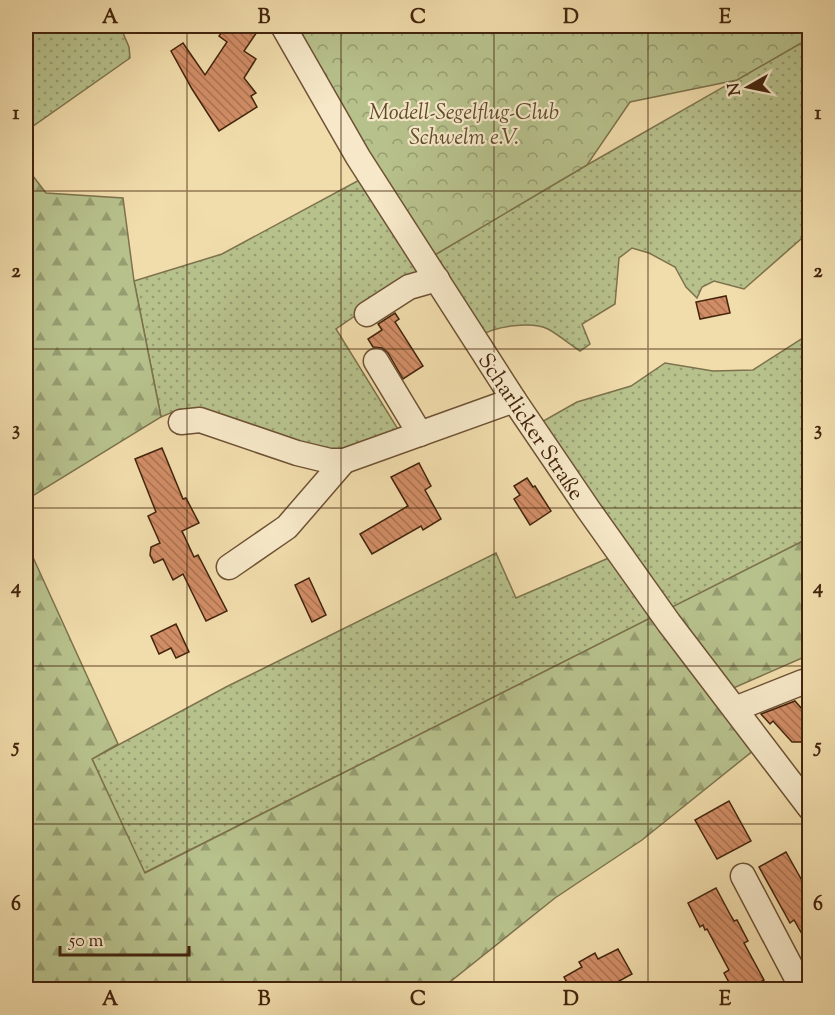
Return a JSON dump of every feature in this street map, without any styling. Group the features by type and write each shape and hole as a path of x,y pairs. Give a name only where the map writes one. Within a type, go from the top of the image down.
{"street":[{"name":"Scharlicker Straße","path":"283,26 358,157 514,400 669,623 810,808"},
{"path":"398,309 437,279"},
{"path":"367,314 409,287 437,279"},
{"path":"376,361 420,434"},
{"path":"181,422 200,420 297,453 330,461 344,461 514,400"},
{"path":"229,567 287,527 344,461"},
{"path":"735,709 803,682 810,682"},
{"path":"743,876 803,990"}],"green space":[{"path":"26,26 120,26 129,47 130,58 26,131"},
{"name":"Modell-Segelflug-Club Schwelm e.V.","path":"294,26 809,26 810,38 737,80 630,102 587,165 433,256 361,146"},
{"path":"809,38 809,232 744,289 714,281 702,287 697,298 686,287 675,267 649,253 632,248 619,258 615,304 582,324 590,344 580,351 548,329 533,325 504,327 480,336 433,256"},
{"path":"26,167 46,193 123,198 134,281 161,417 26,500"},
{"path":"363,178 420,271 336,329 401,434 343,455 303,450 180,409 161,417 134,281 222,254"},
{"path":"809,334 809,538 668,610 538,424 577,402 631,386 665,363 713,371 753,370"},
{"path":"809,538 809,655 715,696 754,750 642,840 555,898 441,989 26,989 26,542 118,744 92,759 145,873"},
{"path":"496,553 516,598 611,557 653,617 144,873 92,759 226,687"}],"building":[{"path":"226,26 261,26 244,51 256,59 244,78 256,93 251,96 257,107 219,131 171,51 183,43 205,75 227,42 219,36"},
{"path":"726,296 730,313 700,319 696,302"},
{"path":"395,313 399,319 395,322 423,366 403,379 388,353 382,348 373,347 368,339 382,330 378,324"},
{"path":"162,448 183,499 186,498 199,523 182,531 194,557 198,555 227,611 206,621 183,574 173,580 163,559 154,563 150,555 151,547 160,543 148,516 156,512 135,459"},
{"path":"419,463 431,486 425,490 441,519 423,530 421,526 372,554 360,534 408,506 391,477"},
{"path":"527,478 551,511 530,525 514,499 520,495 514,486"},
{"path":"309,578 326,615 312,622 295,585"},
{"path":"176,624 189,652 176,658 171,648 159,654 151,636"},
{"path":"795,701 810,718 810,742 792,742 773,721 770,724 761,714"},
{"path":"729,801 751,841 717,859 695,820"},
{"path":"786,852 810,895 810,948 794,920 790,923 759,867"},
{"path":"716,888 748,941 744,943 764,980 762,981 766,990 733,990 724,973 729,970 707,929 705,930 703,925 700,927 688,903"},
{"path":"618,949 632,974 603,990 571,990 564,977 582,967 579,962 595,953 598,959"}]}
